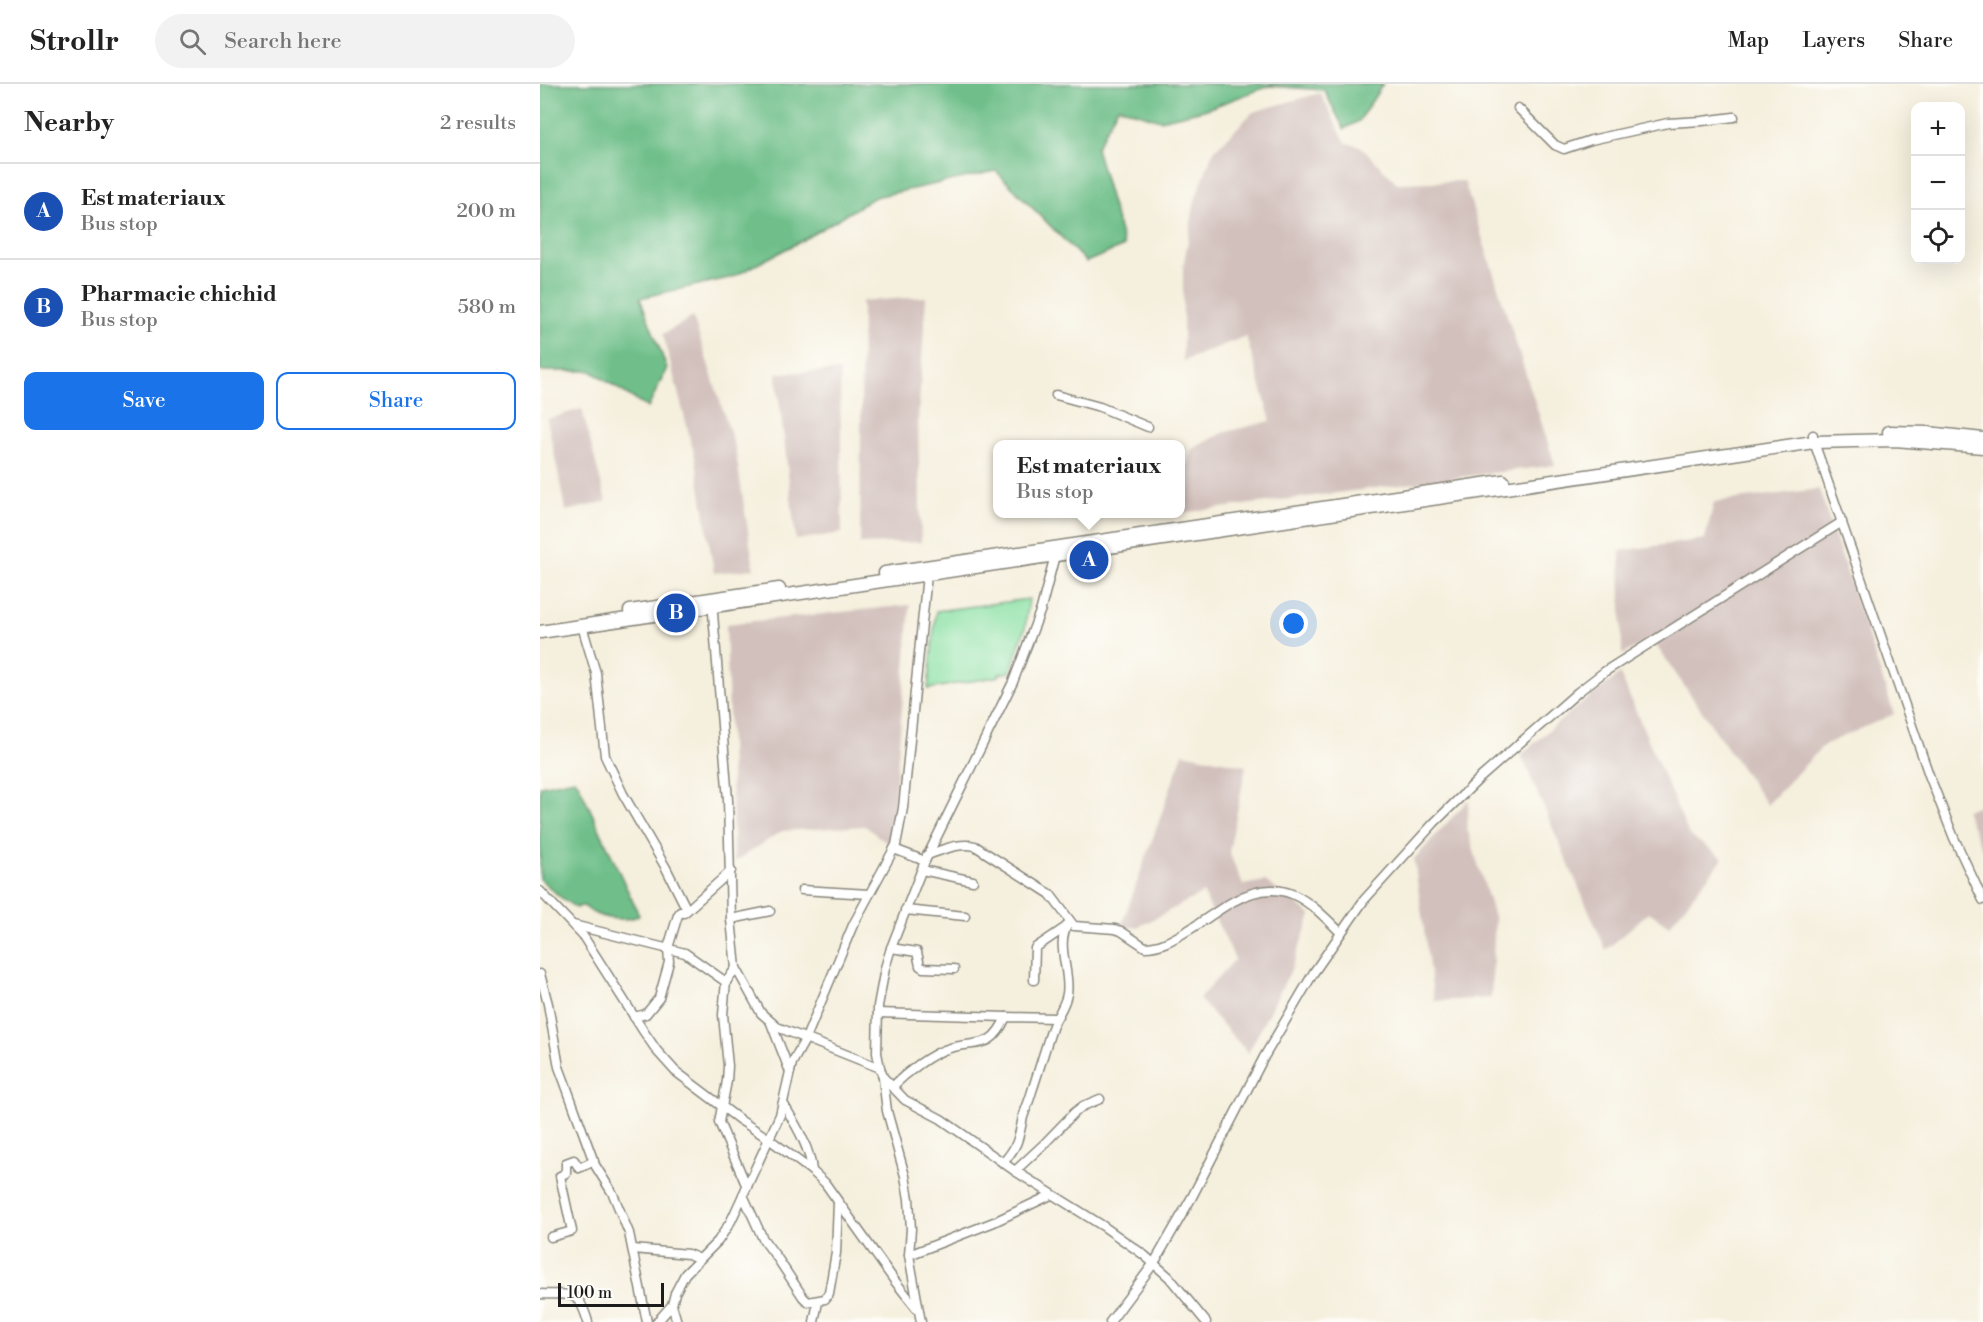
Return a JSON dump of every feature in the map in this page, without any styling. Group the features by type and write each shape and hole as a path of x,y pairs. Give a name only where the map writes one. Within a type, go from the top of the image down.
{"highway":[{"path":"540,632 712,603 1814,438 1916,432 1983,439"},
{"path":"540,624 927,574 1814,438 1895,440 1983,447"}],"street":[{"path":"1518,108 1555,145 1564,149 1591,140 1668,123 1734,117"},
{"path":"1056,395 1100,407 1148,427"},
{"path":"1814,438 1929,775 1954,838 1983,900"},
{"path":"1110,1322 1154,1263 1192,1197 1264,1057 1314,972 1372,889 1480,778 1578,692 1604,672 1842,522"},
{"path":"921,1322 909,1255 911,1229 909,1199 887,1111 877,1053 878,1013 885,968 925,862 1012,682 1041,609 1055,555"},
{"path":"657,1322 672,1305 680,1282 726,1229 769,1139 783,1103 792,1063 806,1038 853,925 894,849 903,808 927,574"},
{"path":"712,603 728,800 731,919 736,968 761,1012 770,1023 782,1031 806,1038 881,1073 905,1100 935,1115 1015,1171 1103,1226 1154,1263 1169,1277 1206,1322"},
{"path":"582,626 596,673 605,756 623,794 687,909"},
{"path":"925,862 959,845 975,846 1050,894 1068,925 1062,942 1067,988 1065,1001 1055,1018 1023,1118 1021,1134 1014,1150 1003,1163"},
{"path":"894,849 973,881"},
{"path":"634,1017 646,1014 659,998 669,962 668,948 678,915 680,912 684,913 731,871"},
{"path":"1034,980 1035,948 1068,925 1081,928 1115,929 1144,947 1155,946 1169,942 1235,900 1269,889 1280,889 1310,904 1341,933"},
{"path":"802,890 869,894"},
{"path":"540,891 583,936 657,1051 675,1071 812,1172 831,1191 918,1310"},
{"path":"905,910 965,916"},
{"path":"731,919 770,911"},
{"path":"573,924 686,953 726,982"},
{"path":"891,948 917,952 920,966 923,968 954,969"},
{"path":"736,968 726,982 723,1013 728,1066 719,1122 763,1239 808,1302 818,1302 827,1296 833,1276 838,1203"},
{"path":"540,974 560,1067 594,1161 621,1211 629,1233 647,1322"},
{"path":"878,1013 1055,1018"},
{"path":"892,1087 908,1073 949,1048 980,1045 992,1038 1001,1029 1006,1017"},
{"path":"770,1023 790,1072"},
{"path":"1015,1171 1074,1113 1083,1106 1100,1099"},
{"path":"783,1103 810,1158 812,1172"},
{"path":"552,1237 572,1230 560,1176 566,1173 566,1163 574,1160 579,1168 594,1161"},
{"path":"909,1255 984,1226 1052,1195"},
{"path":"633,1249 688,1254 700,1259"},
{"path":"540,1294 571,1294 578,1299 588,1322"},
{"path":"814,1322 818,1302"},
{"path":"672,1305 677,1322"}],"shaded area":[{"path":"1320,93 1346,143 1360,146 1397,183 1464,181 1555,465 1185,512 1185,470 1192,449 1225,432 1271,421 1246,336 1183,361 1183,268 1195,200 1213,152 1253,112"},
{"path":"926,297 918,420 921,542 860,544 862,301"},
{"path":"693,317 735,448 754,569 714,573 696,461 663,334"},
{"path":"840,371 842,533 796,540 776,373"},
{"path":"582,409 606,502 566,511 547,419"},
{"path":"1819,489 1894,714 1824,745 1767,805 1651,638 1622,655 1620,551 1705,539 1714,502"},
{"path":"910,605 891,846 865,826 782,831 734,862 726,624"},
{"path":"1620,674 1689,835 1723,858 1669,926 1649,912 1606,950 1521,755 1569,713"},
{"path":"1183,753 1246,766 1229,852 1243,885 1265,881 1311,915 1290,972 1248,1053 1199,999 1235,959 1203,893 1138,927 1121,927"},
{"path":"1469,799 1467,828 1495,920 1491,998 1434,1001 1414,859"},
{"path":"1983,804 1983,851 1965,810"}],"green space":[{"path":"540,84 1383,84 1359,121 1344,129 1324,90 1269,86 1204,110 1160,120 1118,107 1096,148 1124,246 1086,262 996,171 875,197 803,240 733,277 640,298 667,368 648,408 591,371 540,371"},
{"path":"1029,599 1025,628 1010,672 928,689 936,611"},
{"path":"574,779 578,783 639,915 622,919 609,918 583,906 576,908 540,879 540,786"}],"place":[{"name":"Est materiaux","path":"1089,560"},
{"name":"Pharmacie chichid","path":"676,613"}]}
